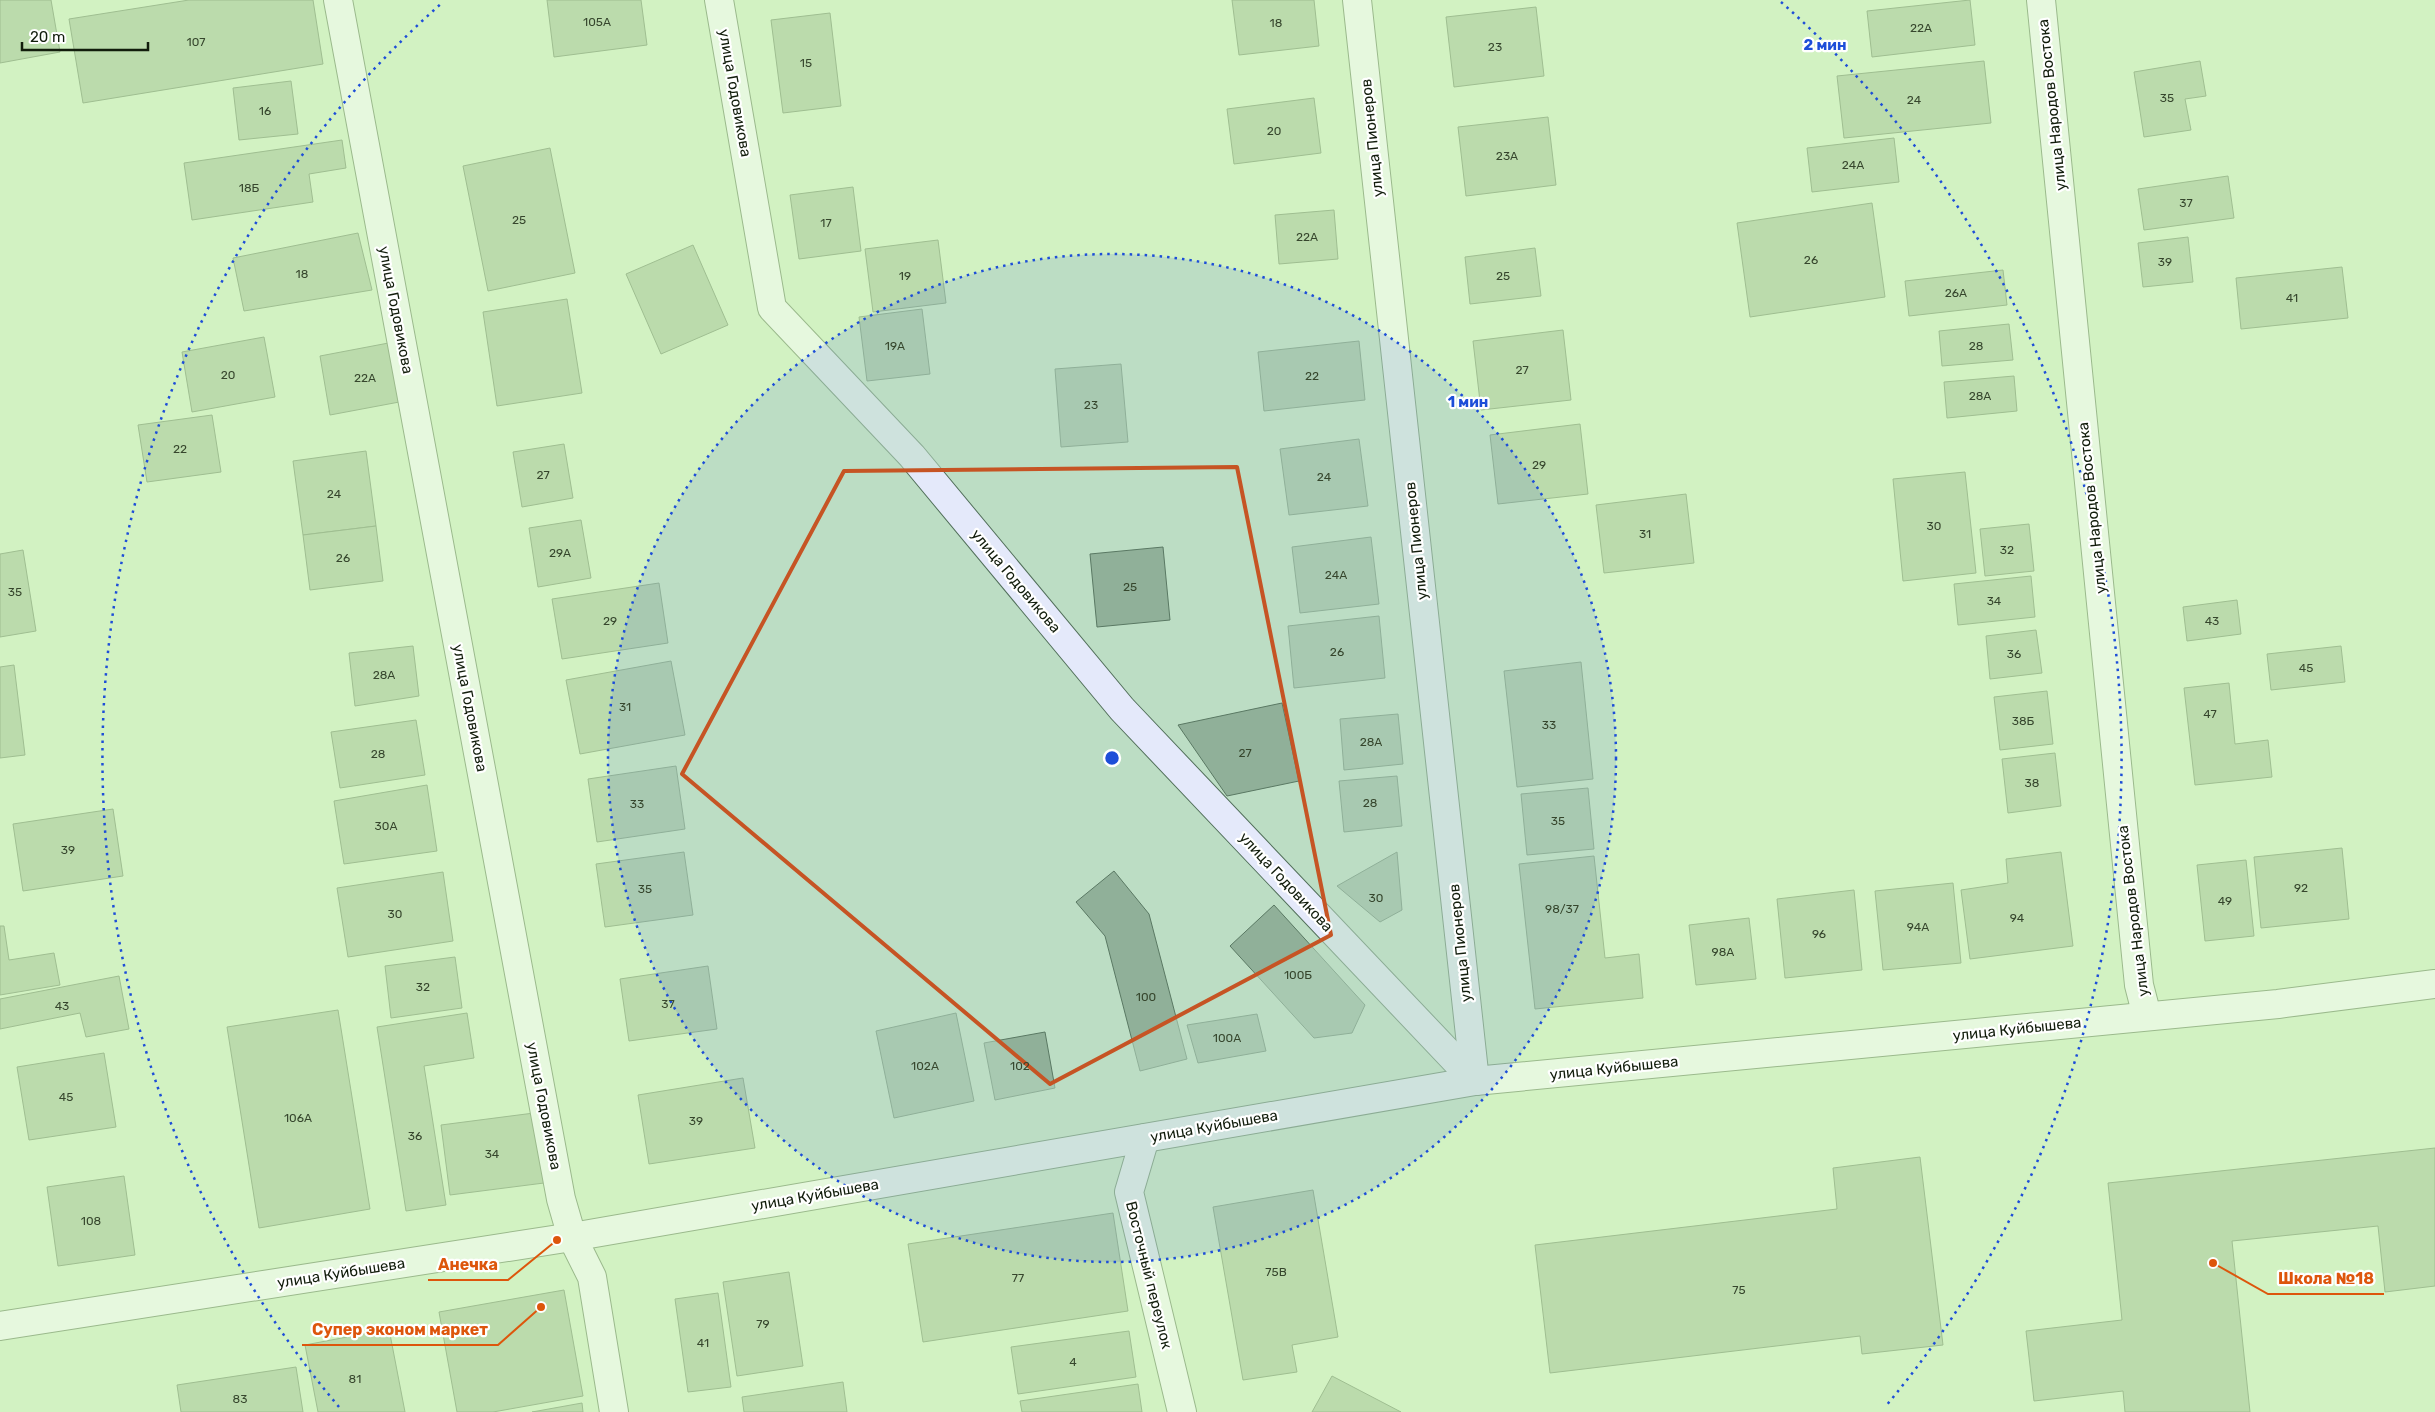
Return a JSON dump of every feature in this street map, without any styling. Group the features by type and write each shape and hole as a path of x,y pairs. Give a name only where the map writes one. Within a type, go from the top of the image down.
{"street":[{"name":"улица Годовикова","path":"338,0 560,1189 572,1238 592,1277 614,1412"},
{"name":"улица Годовикова","path":"719,0 772,308 912,456 1122,709 1475,1081"},
{"name":"улица Пионеров","path":"1357,0 1475,1081"},
{"name":"улица Народов Востока","path":"2041,0 2139,985 2147,1016"},
{"name":"улица Куйбышева","path":"0,1326 572,1238 1475,1081 2278,1004 2435,984"},
{"name":"Восточный переулок","path":"1145,1138 1129,1192 1182,1412"}],"highlighted area":[{"path":"1237,467 1331,935 1050,1084 682,774 844,471"}],"building":[{"path":"0,0 51,0 60,52 0,63"},
{"path":"189,0 313,0 323,64 83,103 69,19"},
{"path":"547,0 641,0 647,45 554,57"},
{"path":"1232,0 1314,0 1319,46 1239,55"},
{"path":"1970,0 1975,45 1872,57 1867,11"},
{"path":"1536,7 1544,76 1454,87 1446,17"},
{"path":"830,13 841,106 783,113 771,20"},
{"path":"1984,61 1991,123 1844,138 1837,76"},
{"path":"2200,61 2206,96 2185,99 2191,130 2144,137 2134,72"},
{"path":"291,81 298,134 239,140 233,88"},
{"path":"1314,98 1321,153 1234,164 1227,109"},
{"path":"1548,117 1556,185 1466,196 1458,127"},
{"path":"1894,138 1899,182 1812,192 1807,148"},
{"path":"342,140 346,168 309,174 313,202 192,220 184,163"},
{"path":"550,148 575,273 488,291 463,166"},
{"path":"2228,176 2234,218 2144,230 2138,189"},
{"path":"853,187 861,251 799,259 790,195"},
{"path":"1872,203 1885,297 1750,317 1737,223"},
{"path":"1334,210 1338,259 1279,264 1275,215"},
{"path":"358,233 372,290 244,311 233,258"},
{"path":"2188,237 2193,282 2143,287 2138,243"},
{"path":"938,240 946,303 873,312 865,249"},
{"path":"693,245 728,325 661,354 626,274"},
{"path":"1535,248 1541,296 1470,304 1465,257"},
{"path":"2342,267 2348,318 2241,329 2236,278"},
{"path":"2003,270 2007,305 1909,316 1905,281"},
{"path":"567,299 582,393 497,406 483,312"},
{"path":"922,309 930,374 867,381 859,317"},
{"path":"2009,324 2013,360 1942,366 1939,331"},
{"path":"1563,330 1571,400 1481,410 1473,341"},
{"path":"264,337 275,397 192,412 182,352"},
{"path":"399,341 410,400 330,415 320,356"},
{"path":"1359,341 1365,400 1264,411 1258,352"},
{"path":"1121,364 1128,442 1061,447 1055,369"},
{"path":"2014,376 2017,411 1947,418 1944,382"},
{"path":"212,415 221,472 147,482 138,425"},
{"path":"1580,424 1588,494 1498,504 1490,435"},
{"path":"1359,439 1368,506 1289,515 1280,449"},
{"path":"564,444 573,498 522,507 513,452"},
{"path":"366,451 376,526 303,535 293,461"},
{"path":"1965,472 1976,573 1903,581 1893,479"},
{"path":"1686,494 1694,563 1604,573 1596,505"},
{"path":"581,520 591,578 538,587 529,528"},
{"path":"2029,524 2034,571 1985,576 1980,529"},
{"path":"376,526 383,581 310,590 303,535"},
{"path":"1371,537 1379,604 1300,613 1292,547"},
{"path":"1163,547 1170,620 1097,627 1090,554"},
{"path":"23,550 36,631 0,637 0,554"},
{"path":"2031,576 2035,617 1958,625 1954,584"},
{"path":"659,583 668,643 562,659 552,599"},
{"path":"2237,600 2241,634 2187,641 2183,607"},
{"path":"1379,616 1385,678 1294,688 1288,626"},
{"path":"2036,630 2042,673 1990,679 1986,636"},
{"path":"413,646 419,696 355,706 349,653"},
{"path":"2341,646 2345,682 2271,690 2267,654"},
{"path":"671,661 685,735 580,754 566,680"},
{"path":"1581,662 1593,779 1517,787 1504,671"},
{"path":"14,665 25,755 0,758 0,667"},
{"path":"2229,683 2235,744 2268,740 2272,777 2195,785 2184,688"},
{"path":"2047,691 2053,744 2000,750 1994,697"},
{"path":"1282,703 1299,781 1227,796 1178,725"},
{"path":"1398,714 1403,764 1344,770 1340,719"},
{"path":"416,720 425,775 340,788 331,732"},
{"path":"2055,753 2061,806 2008,813 2002,759"},
{"path":"676,766 685,829 597,842 588,779"},
{"path":"1397,776 1402,826 1344,832 1339,781"},
{"path":"427,785 437,851 344,864 334,801"},
{"path":"1588,788 1594,849 1527,855 1521,794"},
{"path":"113,809 123,876 23,891 13,824"},
{"path":"2342,848 2349,919 2261,928 2254,857"},
{"path":"684,852 693,915 605,927 596,864"},
{"path":"1397,852 1402,910 1380,922 1337,886"},
{"path":"2061,852 2073,946 1970,959 1961,890 2008,883 2006,859"},
{"path":"1594,856 1605,958 1639,954 1643,998 1535,1009 1519,864"},
{"path":"2246,860 2254,936 2205,941 2197,865"},
{"path":"1114,871 1149,914 1187,1059 1140,1071 1105,936 1076,902"},
{"path":"443,872 453,941 348,957 337,888"},
{"path":"1953,883 1961,963 1883,970 1875,891"},
{"path":"1854,890 1862,970 1785,978 1777,899"},
{"path":"1274,905 1365,1005 1352,1033 1314,1038 1230,946"},
{"path":"1749,918 1756,979 1696,985 1689,925"},
{"path":"0,926 4,926 9,960 54,953 60,985 0,995"},
{"path":"455,957 462,1008 391,1018 385,966"},
{"path":"708,966 717,1029 629,1041 620,979"},
{"path":"119,976 129,1029 86,1037 80,1013 0,1029 0,999"},
{"path":"338,1010 370,1209 259,1228 227,1027"},
{"path":"467,1013 474,1058 424,1066 446,1205 406,1211 377,1027"},
{"path":"956,1013 974,1101 894,1118 876,1031"},
{"path":"1257,1014 1266,1051 1198,1063 1187,1025"},
{"path":"1045,1032 1055,1088 995,1100 984,1043"},
{"path":"104,1053 116,1127 29,1140 17,1067"},
{"path":"743,1078 755,1148 649,1164 638,1095"},
{"path":"534,1113 544,1183 450,1195 441,1125"},
{"path":"2435,1148 2435,1286 2385,1292 2378,1226 2232,1241 2250,1412 2125,1412 2123,1391 2034,1401 2026,1331 2122,1320 2108,1183"},
{"path":"1920,1157 1943,1345 1862,1354 1860,1336 1550,1373 1535,1245 1837,1209 1833,1168"},
{"path":"124,1176 135,1255 58,1266 47,1187"},
{"path":"1313,1190 1338,1337 1292,1345 1297,1372 1243,1380 1213,1207"},
{"path":"1113,1213 1128,1311 923,1342 908,1244"},
{"path":"789,1272 803,1366 737,1376 723,1282"},
{"path":"564,1290 583,1396 493,1412 457,1412 439,1312"},
{"path":"718,1293 731,1387 688,1392 675,1299"},
{"path":"389,1329 405,1412 318,1412 305,1345"},
{"path":"1129,1331 1136,1377 1018,1394 1011,1347"},
{"path":"296,1367 303,1412 181,1412 177,1385"},
{"path":"1332,1376 1401,1412 1312,1412"},
{"path":"843,1382 847,1412 744,1412 742,1397"},
{"path":"1138,1384 1142,1412 1022,1412 1020,1401"},
{"path":"582,1403 583,1412 532,1412"}],"place":[{"name":"Анечка","path":"557,1240"},
{"name":"Школа №18","path":"2213,1263"},
{"name":"Супер эконом маркет","path":"541,1307"}]}
